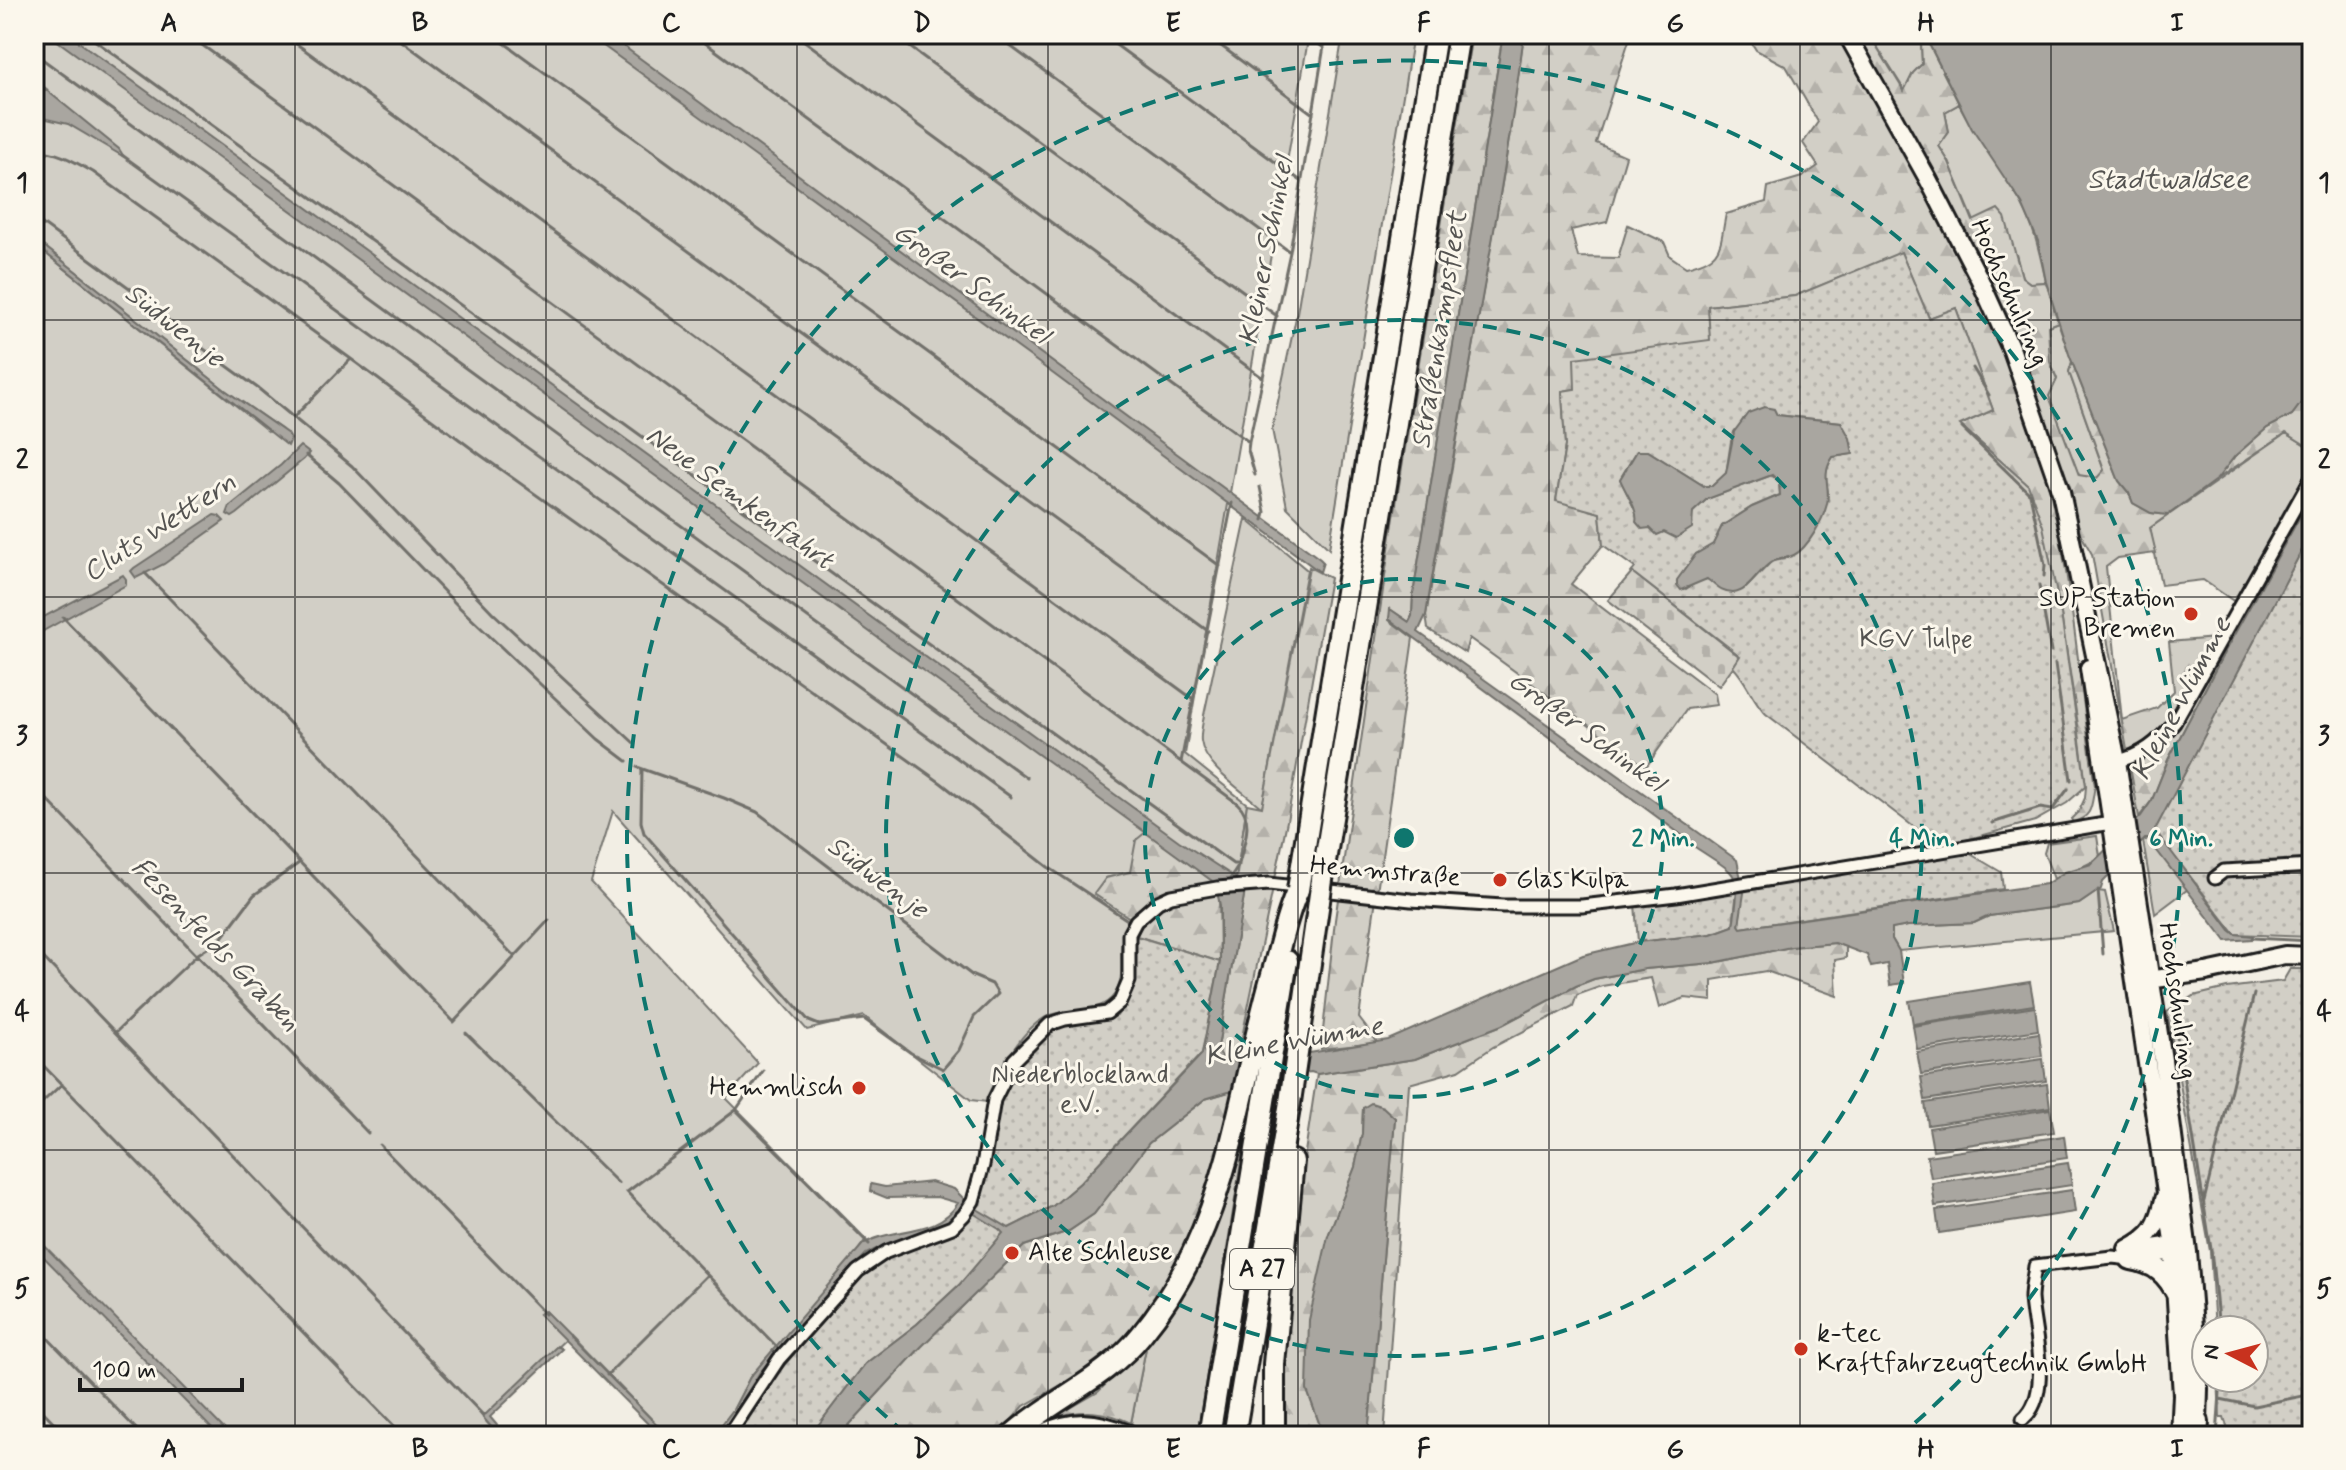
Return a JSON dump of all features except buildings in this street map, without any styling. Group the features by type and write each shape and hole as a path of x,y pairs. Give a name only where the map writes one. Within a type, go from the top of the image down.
{"highway":[{"path":"1011,1436 1091,1381 1139,1338 1171,1297 1211,1215 1238,1112 1267,1027 1297,891 1436,34"},
{"path":"1274,1436 1274,1364 1303,1017 1322,880 1459,34"},
{"name":"A 27","path":"1209,1436 1262,1114 1267,1027"},
{"name":"A 27","path":"1234,1436 1295,1103"},
{"path":"2181,1248 2179,1298 2182,1366 2184,1395 2193,1433"},
{"path":"2124,1255 2159,1268 2170,1280 2179,1298"},
{"path":"2174,1436 2182,1366"},
{"path":"1041,1436 1076,1424 1105,1426 1128,1436"}],"street":[{"name":"Hochschulring","path":"1847,34 1954,228 2012,351 2061,492 2117,761 2121,823 2114,840 2143,980 2181,1248 2199,1389 2193,1433"},
{"path":"2117,761 2140,754 2156,744 2174,723 2312,477"},
{"name":"Hochschulring","path":"2081,590 2092,698 2131,854 2167,1187 2181,1248"},
{"name":"Hemmstraße","path":"728,1436 779,1359 858,1271 886,1252 952,1227 964,1215 973,1201 983,1165 994,1100 1014,1060 1050,1024 1107,1013 1120,1002 1129,981 1129,934 1142,914 1171,896 1269,884 1441,902 1582,906 2121,823"},
{"path":"2215,878 2224,871 2312,866"},
{"path":"2143,980 2238,966 2285,955 2312,956"},
{"path":"2124,1255 2147,1239 2154,1228 2167,1187"},
{"path":"2023,1419 2031,1412 2039,1383 2031,1295 2035,1266 2181,1248"}],"green space":[{"path":"34,34 1309,34 1185,754 1247,804 1236,880 1130,872 1106,878 1095,894 1130,918 1121,948 1118,989 1108,1002 1100,1006 1054,1014 1035,1024 1010,1055 987,1102 971,1100 864,1016 807,1030 613,811 591,882 758,1063 726,1098 866,1239 750,1377 733,1410 713,1436 668,1436 570,1335 483,1418 499,1436 34,1436 34,244 269,432 281,429 225,390 34,238"},
{"path":"1343,34 1413,34 1329,549 1287,507 1272,429 1297,313"},
{"path":"1472,34 1503,34 1412,616 1409,622 1391,610 1389,620 1413,638 1359,1018 1378,1043 1321,1049 1335,920 1391,535"},
{"path":"1524,34 1631,34 1596,143 1626,156 1607,222 1571,230 1578,257 1618,258 1628,225 1664,242 1670,256 1686,267 1707,260 1718,250 1726,214 1766,202 1768,187 1802,177 1818,166 1803,143 1818,122 1786,66 1756,50 1746,34 1837,34 1953,246 1980,300 2026,411 2054,508 2068,587 2095,786 2085,817 2073,822 2071,819 2085,798 2086,786 2061,614 2028,485 1960,425 1993,410 1956,308 1929,318 1901,253 1795,296 1709,306 1711,340 1562,391 1565,446 1556,500 1600,513 1603,545 1571,584 1715,694 1717,705 1687,709 1646,767 1469,638 1465,653 1428,629 1426,615 1504,172"},
{"path":"1854,34 1869,34 1904,91 1913,73 1922,64 1921,43 1916,34 1924,34 1959,104 1945,112 1949,132 1939,146 1949,162 1973,221 1998,209 2005,217 2022,277 2030,283 2046,282 2058,322 2048,326 2050,362 2057,379 2049,396 2079,475 2097,478 2104,470 2069,372 2072,362 2119,481 2133,503 2151,513 2168,515 2150,528 2156,553 2118,558 2106,567 2122,720 2157,708 2174,691 2169,642 2216,638 2312,471 2312,495 2225,651 2168,760 2152,800 2139,817 2092,554 2080,533 2069,490 2020,350 1957,218"},
{"path":"1869,34 1891,34 1893,37 1916,34 1921,43 1922,64 1913,73 1905,91"},
{"path":"1959,104 2027,214 2046,282 2030,283 2022,277 2016,254 1974,221 1939,146 1949,132 1945,112"},
{"name":"KGV Tulpe","path":"1901,252 1929,318 1956,308 1993,410 1960,425 2028,485 2043,526 2061,614 2086,786 2067,803 2035,821 1940,847 1766,714 1733,667 1740,656 1632,572 1635,568 1603,545 1600,513 1556,501 1565,446 1562,391 1575,389 1574,358 1710,340 1708,306 1795,296","holes":["1777,415 1841,422 1852,454 1833,457 1826,474 1828,492 1785,559 1772,561 1746,588 1715,584 1707,579 1686,589 1677,581 1696,554 1713,545 1722,526 1752,507 1780,495 1779,482 1772,475 1707,499 1693,512 1638,516 1620,479 1637,451 1648,451 1704,486 1712,486 1726,474 1731,441 1744,418"]},
{"path":"2058,322 2072,362 2069,372 2104,471 2098,478 2079,476 2049,396 2057,379 2050,362 2048,326"},
{"path":"2312,388 2312,449 2286,433 2217,479 2235,456 2267,428 2292,415"},
{"path":"2286,433 2312,449 2312,471 2235,602 2203,580 2161,585 2150,528"},
{"path":"1246,519 1307,570 1262,808 1209,760 1201,738"},
{"path":"2312,531 2312,937 2235,934 2154,830"},
{"path":"1309,567 1330,578 1287,821 1237,1061 1226,1061 1219,1055 1218,1047 1245,890 1236,880 1247,804 1262,807"},
{"path":"1632,572 1740,657 1719,686 1608,600"},
{"path":"1146,832 1215,883 1168,892 1149,901 1130,918 1094,894 1106,878 1130,872 1136,840"},
{"path":"2097,836 2100,856 2054,879 2044,853 2047,843"},
{"path":"2148,839 2188,889 2155,914 2143,841"},
{"path":"1967,852 2001,872 2003,889 1739,926 1743,889"},
{"path":"1737,890 1733,926 1711,934 1638,942 1635,904"},
{"path":"2098,891 2105,892 2114,931 1899,951 1892,939 1891,929 1974,923 1989,916 2079,904"},
{"path":"1219,893 1220,962 1137,936 1142,924 1159,908 1182,899"},
{"name":"Niederblockland e.V.","path":"1136,936 1220,962 1202,1053 1080,1183 1053,1206 1009,1228 960,1284 917,1324 865,1364 810,1436 733,1436 772,1379 864,1274 889,1258 950,1235 967,1219 996,1110 1013,1072 1050,1029 1071,1022 1097,1022 1117,1016 1132,992"},
{"path":"1835,943 1846,947 1846,958 1835,960 1837,996 1766,971 1712,980 1712,1001 1685,998 1659,1008 1651,978 1602,986 1577,995 1573,1006 1493,1047 1459,1070 1409,1084 1384,1436 1368,1436 1395,1118 1363,1108 1362,1134 1355,1167 1328,1236 1307,1390 1324,1436 1283,1436 1281,1394 1298,1198 1317,1074 1415,1059 1502,1025 1594,979 1645,969 1713,963 1791,947"},
{"path":"2290,969 2312,969 2312,1436 2230,1436 2224,1417 2220,1417 2219,1394 2270,1394 2270,1314 2214,1314 2210,1251 2167,1012 2193,996 2283,981"},
{"path":"1232,1091 1218,1154 1194,1229 1171,1275 1129,1336 1073,1378 1024,1406 997,1436 839,1436 921,1347 1024,1246 1069,1231 1094,1214 1149,1143 1205,1099"},
{"path":"1249,1112 1197,1436 1145,1436 1131,1423 1147,1343 1168,1316 1201,1261 1222,1207"},
{"path":"1147,1343 1131,1423 1112,1415 1093,1412 1055,1417 1098,1392"}],"water":[{"path":"48,34 68,34 1179,841 1239,880 1245,890 1218,1047 1221,1056 1243,1064 1388,1040 1583,955 1638,942 1711,934 1733,926 1737,894 1734,876 1728,870 1389,619 1390,609 1409,622 1412,616 1503,34 1524,34 1502,180 1426,615 1418,632 1737,860 1744,893 1741,928 2046,884 2065,872 2091,864 2141,816 2152,800 2168,760 2225,651 2312,495 2312,531 2155,830 2230,930 2235,934 2253,936 2252,939 2226,941 2145,839 2103,882 2101,889 2079,904 1989,916 1974,923 1892,929 1904,983 1890,985 1887,964 1871,967 1867,955 1835,943 1791,947 1713,963 1645,969 1594,979 1576,986 1502,1025 1415,1059 1240,1084 1232,1091 1205,1099 1149,1143 1094,1214 1069,1231 1024,1246 921,1347 839,1436 810,1436 865,1364 917,1324 960,1284 1003,1233 999,1229 963,1207 954,1218 934,1230 888,1243 866,1254 760,1372 726,1428 719,1436 713,1436 733,1410 750,1377 863,1244 939,1221 958,1203 937,1197 887,1198 870,1191 871,1184 885,1187 931,1182 954,1189 967,1199 967,1203 1009,1228 1053,1206 1080,1183 1202,1054 1220,962 1220,905 1215,883"},
{"path":"587,34 607,34 1320,559 1323,562 1320,572 1028,355"},
{"name":"Stadtwaldsee","path":"1924,34 2312,34 2312,388 2292,415 2267,428 2235,456 2217,479 2168,515 2151,513 2133,503 2119,481 2069,354 2046,282 2038,241 2022,204 1972,129"},
{"path":"45,89 119,149 124,157 68,124 34,116 34,108"},
{"path":"34,238 225,390 288,434 291,439 288,446 34,244"},
{"path":"1764,407 1774,409 1777,415 1841,422 1850,438 1853,454 1833,457 1829,464 1825,510 1814,533 1799,551 1770,563 1739,592 1725,592 1707,579 1681,590 1677,580 1696,554 1713,544 1722,526 1752,507 1780,495 1779,482 1772,475 1707,499 1693,512 1692,528 1676,538 1664,532 1657,535 1650,528 1642,529 1636,522 1634,507 1620,479 1637,451 1648,451 1704,486 1712,486 1726,473 1734,432 1748,413"},
{"path":"300,446 309,453 304,459 237,514 232,517 227,514 230,506"},
{"path":"214,515 224,521 164,564 136,578 131,571 134,568"},
{"path":"123,575 126,585 34,636 34,622"},
{"path":"2030,982 2034,1005 1913,1024 1909,1001"},
{"path":"2035,1007 2038,1030 1917,1049 1913,1026"},
{"path":"2039,1033 2042,1056 1921,1074 1917,1052"},
{"path":"2043,1059 2046,1081 1925,1100 1921,1077"},
{"path":"2047,1084 2050,1107 1928,1125 1925,1103"},
{"path":"1371,1103 1383,1107 1395,1118 1368,1436 1324,1436 1307,1390 1309,1320 1328,1236 1355,1167 1362,1134 1363,1108"},
{"path":"2050,1109 2054,1132 1933,1150 1929,1128"},
{"path":"2064,1136 2067,1158 1931,1178 1927,1156"},
{"path":"2068,1163 2072,1185 1935,1206 1932,1183"},
{"path":"2072,1190 2075,1212 1939,1233 1936,1210"},
{"path":"34,1235 231,1436 219,1436 34,1247"},
{"path":"545,1311 668,1436 660,1436 539,1314"},
{"path":"557,1346 562,1349 490,1417 506,1436 499,1436 480,1414 486,1414"}],"waterway":[{"name":"Neue Semkenfahrt","path":"86,34 1233,864 1239,864 1247,824 1246,816 1237,803 187,34"},
{"path":"283,34 1193,699"},
{"path":"392,34 1208,631"},
{"path":"492,34 1220,566"},
{"path":"693,34 1249,442"},
{"path":"795,34 1263,378"},
{"path":"892,34 1277,316"},
{"path":"994,34 1290,252"},
{"path":"1101,34 1301,181"},
{"path":"1205,34 1313,114"},
{"path":"1305,34 1324,48"},
{"name":"Kleiner Schinkel","path":"1255,475 1248,450 1249,442 1290,252 1326,34"},
{"path":"34,53 1027,778"},
{"path":"34,80 47,90"},
{"path":"34,151 57,154 93,172 351,359"},
{"path":"122,155 1011,797"},
{"path":"34,218 139,295 352,466 493,613 634,743"},
{"path":"294,417 351,359 479,454 941,783 1048,867 1129,921"},
{"path":"1973,368 1989,395"},
{"path":"1962,428 2030,494 2045,565 2044,576"},
{"name":"Südwenje","path":"306,455 339,483 458,606 598,739 627,761"},
{"name":"Kleiner Schinkel","path":"1260,487 1265,512 1263,520"},
{"path":"1181,762 1232,503"},
{"name":"Cluts Wettern","path":"145,573 514,956"},
{"path":"2039,585 2051,652"},
{"path":"63,617 454,1022 549,920"},
{"path":"2055,664 2071,780"},
{"name":"Südwenje","path":"637,767 757,812 973,976 992,984 998,994 974,1017 959,1050 943,1069 911,1053 864,1019 819,1025 809,1021 644,833 641,822 642,770"},
{"name":"Fesenfelds Graben","path":"34,786 368,1133"},
{"path":"1992,823 2040,808 2052,810 2068,789"},
{"path":"116,1032 198,954 220,940 254,895 299,863"},
{"path":"1230,879 1239,865"},
{"path":"2098,890 2103,954"},
{"path":"2252,938 2312,941"},
{"path":"34,948 483,1415"},
{"path":"2204,1201 2254,994"},
{"path":"466,1033 618,1183"},
{"path":"2177,1036 2211,1249 2217,1314"},
{"path":"34,1056 404,1436"},
{"path":"763,1071 736,1110 627,1192 777,1347"},
{"path":"34,1110 62,1084"},
{"path":"736,1110 869,1244"},
{"name":"Fesenfelds Graben","path":"380,1145 545,1314"},
{"path":"607,1375 706,1276"},
{"path":"34,1324 143,1436"},
{"path":"2305,1395 2312,1347"},
{"path":"2217,1436 2220,1394"},
{"path":"2220,1399 2254,1406 2312,1394"},
{"path":"34,1402 67,1436"}],"place":[{"name":"SUP Station Bremen","path":"2191,614"},
{"name":"Glas Kulpa","path":"1500,880"},
{"name":"Hemmlisch","path":"859,1088"},
{"name":"Alte Schleuse","path":"1012,1253"},
{"name":"k-tec Kraftfahrzeugtechnik GmbH","path":"1801,1349"}],"water label":[{"name":"Großer Schinkel","path":"971,284"},
{"name":"Straßenkampsfleet","path":"1440,330"},
{"name":"Kleine Wümme","path":"2182,699"},
{"name":"Großer Schinkel","path":"1586,732"},
{"name":"Kleine Wümme","path":"1294,1042"}]}
